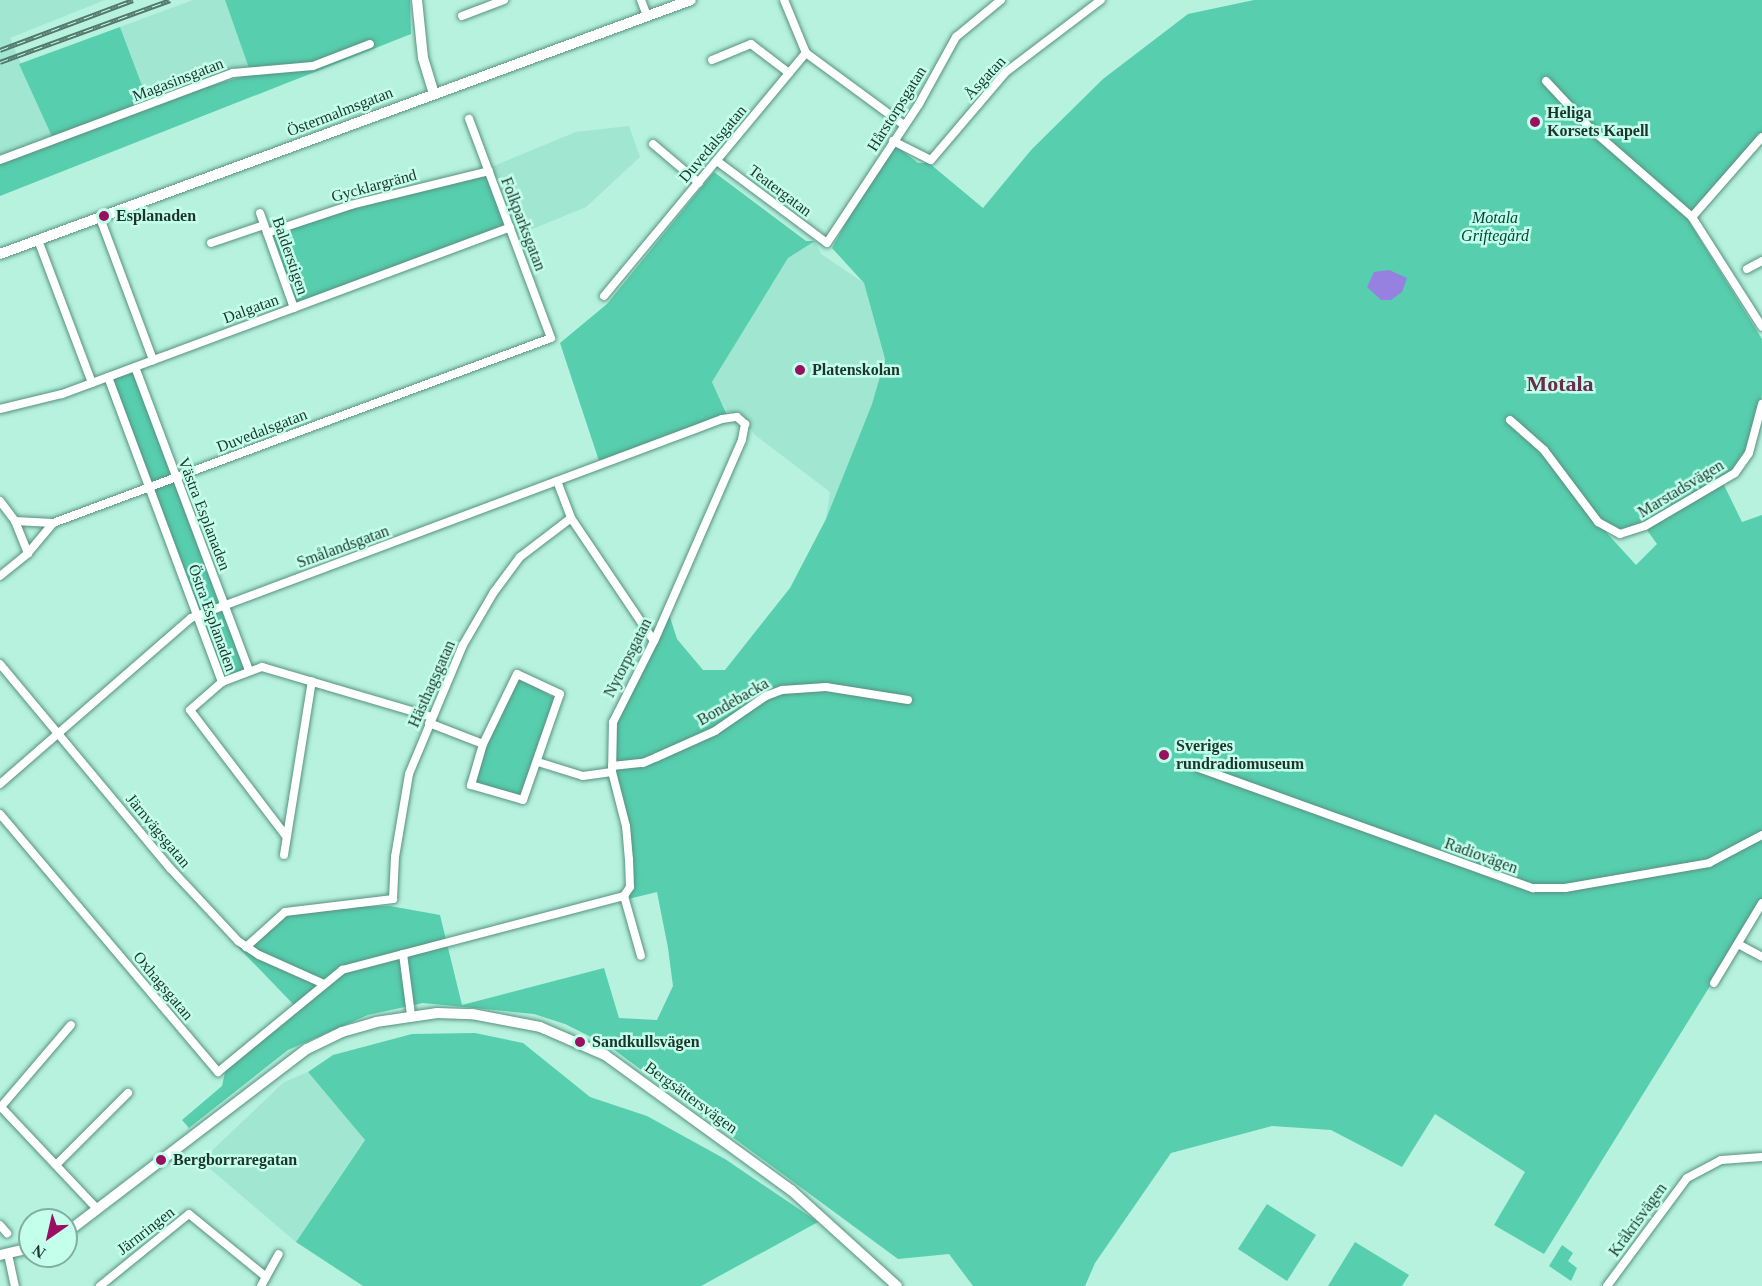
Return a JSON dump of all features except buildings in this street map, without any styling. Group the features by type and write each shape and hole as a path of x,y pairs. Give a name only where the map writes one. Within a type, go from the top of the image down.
{"street":[{"path":"417,0 423,58 434,93"},
{"path":"462,16 504,0"},
{"path":"641,0 647,16"},
{"name":"Östermalmsgatan","path":"0,254 691,0"},
{"path":"784,0 806,53 904,125"},
{"name":"Hårstorpsgatan","path":"827,243 894,141 956,37 1001,0"},
{"name":"Åsgatan","path":"894,141 922,159 931,160 1006,72 1101,0"},
{"name":"Magasinsgatan","path":"0,160 233,73 313,66 370,44"},
{"path":"712,60 751,44 789,73"},
{"name":"Duvedalsgatan","path":"604,296 806,53"},
{"path":"1546,81 1590,128 1692,217 1762,327"},
{"name":"Folkparksgatan","path":"469,119 551,338"},
{"path":"1692,217 1762,137"},
{"path":"653,144 699,183"},
{"name":"Teatergatan","path":"717,161 827,243"},
{"name":"Gycklargränd","path":"211,243 489,171"},
{"name":"Balderstigen","path":"260,213 294,308"},
{"path":"100,218 153,360"},
{"name":"Dalgatan","path":"0,409 50,399 510,227"},
{"path":"38,240 92,383"},
{"path":"1747,269 1762,261"},
{"name":"Duvedalsgatan","path":"53,523 551,338"},
{"name":"Västra Esplanaden","path":"135,367 249,670"},
{"name":"Östra Esplanaden","path":"108,377 222,682 190,710 286,836"},
{"name":"Marstadsvägen","path":"1510,420 1544,450 1598,522 1620,534 1635,531 1671,512 1723,483 1742,467 1762,404"},
{"name":"Smålandsgatan","path":"0,784 197,615 558,482 722,418 741,419"},
{"name":"Nytorpsgatan","path":"641,956 624,896 630,886 626,826 612,769 611,736 619,704 654,641 742,440 745,424 741,419"},
{"path":"558,482 571,518 654,641"},
{"path":"0,501 15,521 28,553"},
{"name":"Hästhagsgatan","path":"246,947 285,912 393,899 404,799 430,720 463,645 494,592 538,540 571,518"},
{"path":"15,521 53,523"},
{"path":"0,576 28,553 53,523"},
{"name":"Järnvägsgatan","path":"0,664 170,868 246,947 322,983"},
{"path":"222,682 262,667 430,720 483,744"},
{"path":"517,674 560,694 523,800 471,785 483,744 517,674"},
{"path":"284,855 312,681"},
{"name":"Bondebacka","path":"538,762 583,776 643,763 715,731 752,704 782,690 826,687 908,700"},
{"name":"Radiovägen","path":"1196,767 1533,888 1565,888 1709,863 1762,835"},
{"name":"Oxhagsgatan","path":"0,814 218,1072 322,983"},
{"path":"322,983 350,967 624,896"},
{"path":"1714,983 1762,903"},
{"path":"1738,944 1762,957"},
{"path":"403,954 411,1015"},
{"name":"Bergsättersvägen","path":"78,1224 307,1048 359,1026 411,1015 455,1013 504,1018 558,1032 605,1055 791,1190 897,1286"},
{"path":"71,1025 1,1108 98,1209"},
{"path":"56,1165 128,1093"},
{"name":"Kråkrisvägen","path":"1607,1286 1687,1178 1721,1160 1762,1157"},
{"name":"Järnringen","path":"100,1286 189,1214 266,1277"},
{"path":"0,1225 7,1233"},
{"path":"261,1286 279,1254"},
{"path":"4,1255 15,1286"}],"shaded area":[{"path":"0,0 105,0 10,38 54,141 0,161"},
{"path":"193,0 225,0 251,74 149,104 120,27"},
{"path":"629,126 640,157 586,207 513,237 484,170 576,132"},
{"name":"Platenskolan","path":"815,241 821,254 864,283 885,359 872,404 826,519 830,492 755,435 741,415 726,411 712,382 788,258"},
{"path":"1389,270 1407,278 1402,292 1391,300 1381,300 1367,287 1374,272"},
{"path":"308,1072 365,1139 296,1242 201,1161 284,1082"}],"green space":[{"path":"225,0 410,0 411,34 0,196 0,161 54,141 19,64 120,27 149,104 251,74"},
{"name":"Motala Griftegård","path":"1254,0 1762,0 1762,140 1687,218 1762,339 1762,395 1753,438 1746,460 1723,483 1742,522 1762,515 1762,902 1544,1254 1494,1225 1525,1172 1435,1114 1402,1167 1331,1130 1272,1126 1171,1153 1095,1263 1085,1286 973,1286 949,1254 898,1259 609,1046 565,1024 534,1014 423,1003 368,1015 288,1050 189,1128 182,1120 222,1086 227,1063 294,1005 237,946 258,935 276,917 304,908 390,906 440,915 462,1005 604,968 619,1018 657,1020 673,986 668,948 657,892 620,901 628,886 621,819 607,774 612,717 668,611 677,639 703,670 725,670 790,588 826,519 872,404 885,359 864,283 832,248 891,142 918,163 929,163 983,208 1032,149 1103,79 1188,14","holes":["1644,526 1657,544 1636,565 1605,531 1620,535"]},
{"path":"484,170 511,230 290,311 264,233"},
{"path":"714,172 806,241 815,241 788,258 712,382 727,415 601,467 560,343 607,304"},
{"path":"133,369 247,671 222,683 104,380"},
{"path":"517,675 554,698 521,800 473,785 481,748"},
{"path":"475,1033 523,1043 590,1097 647,1116 725,1159 818,1222 701,1286 363,1286 296,1242 365,1140 308,1072 333,1055 412,1034"},
{"path":"1267,1204 1316,1235 1287,1281 1238,1249"},
{"path":"1355,1242 1409,1275 1402,1286 1328,1286"},
{"path":"1562,1245 1573,1253 1568,1261 1577,1268 1571,1281 1549,1266"}],"railway":[{"path":"0,50 133,0"},
{"path":"0,62 170,0"}],"place":[{"name":"Heliga Korsets Kapell","path":"1535,122"},
{"name":"Esplanaden","path":"104,216"},
{"name":"Platenskolan","path":"800,370"},
{"name":"Sveriges rundradiomuseum","path":"1164,755"},
{"name":"Sandkullsvägen","path":"580,1042"},
{"name":"Bergborraregatan","path":"161,1160"}],"district":[{"name":"Motala","path":"1560,384"}]}
